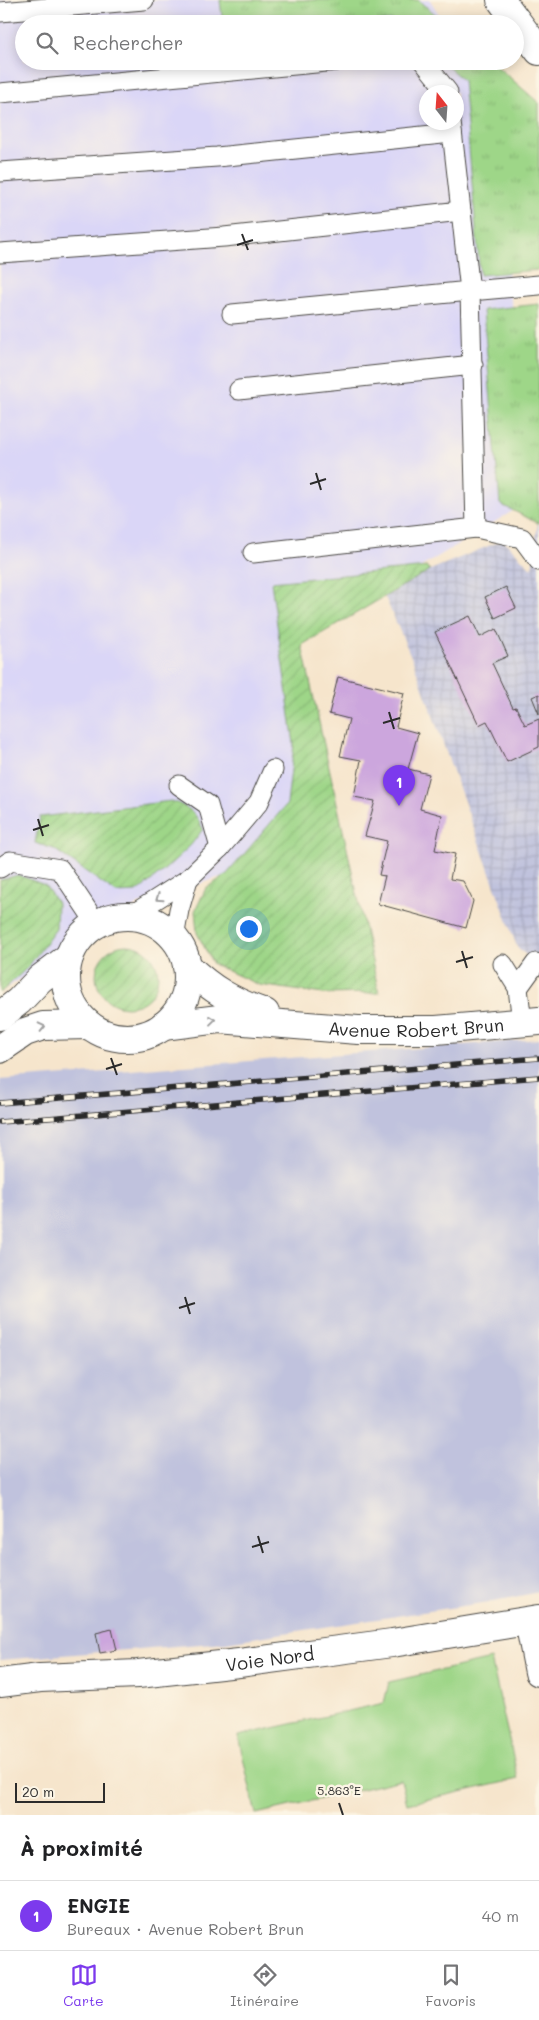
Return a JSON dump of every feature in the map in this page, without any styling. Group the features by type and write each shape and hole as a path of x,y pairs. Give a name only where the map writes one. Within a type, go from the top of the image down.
{"street":[{"path":"501,0 512,15"},
{"path":"524,31 539,51"},
{"path":"130,916 147,919 162,926 174,938 183,951 187,966 188,983 184,999 175,1014 163,1026 145,1035 126,1038 106,1034 89,1025 76,1011 68,994 65,975 69,957 75,944 84,932 96,923 112,917 130,916"},
{"path":"0,1016 19,1001 40,979 69,957"},
{"name":"Avenue Robert Brun","path":"187,966 206,984 232,1000 293,1023"},
{"name":"Avenue Robert Brun","path":"163,1026 219,1018 358,1030 436,1030 531,1022"},
{"path":"0,1049 25,1032 43,1026 89,1025"},
{"path":"534,1620 539,1672"},
{"name":"Voie Nord","path":"0,1683 40,1678 138,1674 239,1663 392,1643 534,1620"}],"lane":[{"path":"0,12 144,0"},
{"path":"0,93 242,70"},
{"path":"430,70 442,85"},
{"path":"0,172 217,157 436,130"},
{"path":"452,130 470,291 476,528"},
{"path":"0,253 224,237 461,211"},
{"path":"232,314 539,285"},
{"path":"239,390 472,365"},
{"path":"253,553 476,528 522,538 539,561"},
{"path":"130,916 188,878 220,848 259,802 273,770"},
{"path":"179,785 208,805 220,848"},
{"path":"0,868 10,861 60,869 96,923"},
{"path":"174,938 188,878"},
{"path":"518,988 536,963"},
{"path":"503,964 518,988 531,1022"}],"shaded area":[{"path":"0,0 430,0 439,15 15,15 15,70 475,70 493,100 529,501 295,644 315,772 226,875 139,904 0,992"},
{"path":"538,523 539,966 517,947 413,661 385,597 430,570 503,540 532,569"},
{"path":"539,1039 539,1592 489,1602 226,1642 0,1660 0,1080"}],"green space":[{"path":"220,0 418,0 436,15 222,15"},
{"path":"451,70 501,70 539,103 539,270 480,275 463,80"},
{"path":"539,304 538,523 500,504 483,310"},
{"path":"427,567 430,570 302,645 379,993 323,994 259,985 213,964 197,933 195,911 206,888 226,875 287,804 294,744 271,582"},
{"path":"171,801 191,810 203,829 191,845 137,892 116,893 54,849 35,843 40,817"},
{"path":"18,875 45,885 57,903 56,929 28,967 0,993 0,880"},
{"path":"127,945 139,948 149,954 155,964 158,976 155,988 149,998 139,1004 127,1007 115,1004 105,998 99,988 96,976 99,964 105,954 115,948"},
{"path":"491,1659 518,1779 407,1804 401,1780 256,1814 238,1736 384,1703 389,1682"}],"building":[{"path":"506,587 516,608 495,618 485,597"},
{"path":"470,616 480,637 496,629 508,656 492,663 513,708 516,707 525,725 539,719 539,747 507,762 487,721 479,725 435,632"},
{"path":"338,677 404,693 396,727 418,733 408,769 429,774 420,809 442,815 435,850 455,854 450,879 463,881 473,901 466,928 378,904 385,876 379,875 387,841 365,836 375,801 354,797 361,760 340,756 349,719 329,714"},
{"path":"539,694 539,714 532,697"},
{"path":"112,1629 117,1650 100,1653 96,1633"}],"railway":[{"path":"0,1103 539,1058"},
{"path":"0,1122 539,1077"}],"place":[{"name":"ENGIE","path":"399,806"}]}
